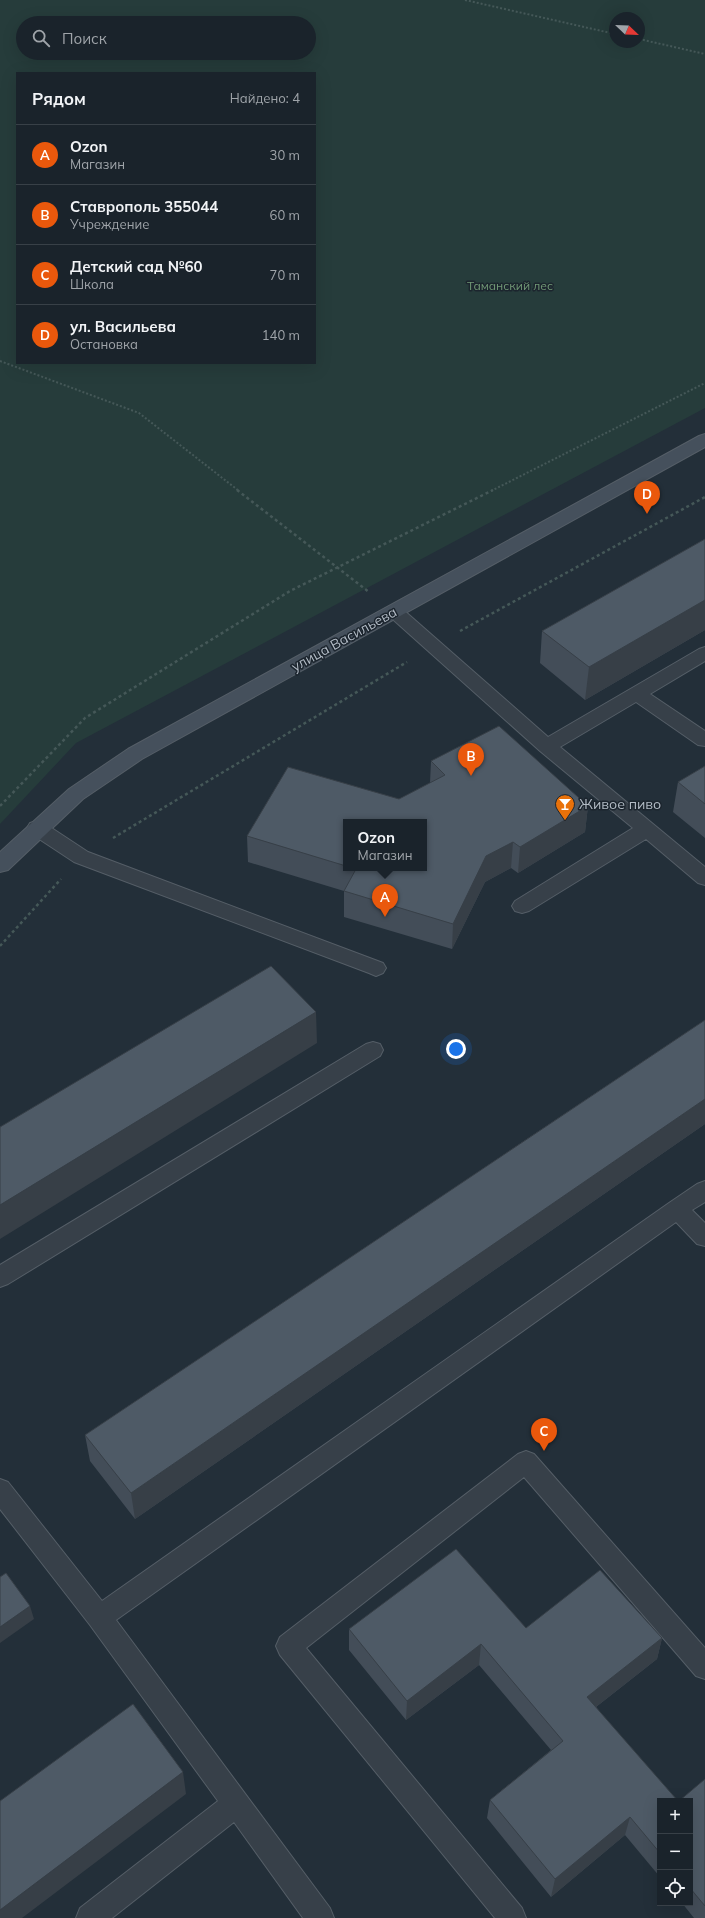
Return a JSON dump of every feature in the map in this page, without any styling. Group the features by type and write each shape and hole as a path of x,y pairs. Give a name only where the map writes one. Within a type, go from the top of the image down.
{"street":[{"name":"улица Васильева","path":"0,864 37,828 76,794 135,754 705,440"}],"lane":[{"path":"394,611 547,746 705,878"},
{"path":"547,746 705,653"},
{"path":"636,693 705,740"},
{"path":"37,828 81,857 376,968"},
{"path":"522,906 647,829"},
{"path":"0,1277 373,1050"},
{"path":"99,1618 705,1190"},
{"path":"677,1210 705,1237"},
{"path":"512,1918 289,1646 526,1462 705,1667"},
{"path":"0,1490 99,1618 320,1918"},
{"path":"90,1918 236,1804"}],"path":[{"path":"465,0 609,33"},
{"path":"645,40 705,54"},
{"path":"0,361 139,413 394,611"},
{"path":"0,806 86,718 290,591 705,383"},
{"path":"0,946 81,857 434,646 705,497"}],"green space":[{"name":"Таманский лес","path":"0,0 705,0 705,408 76,743 0,824"}],"building":[{"path":"705,539 705,600 589,667 542,631"},
{"path":"499,726 588,806 520,847 513,842 486,856 453,924 344,891 355,871 427,871 427,819 343,819 343,865 247,836 288,767 399,799 445,775 431,761"},
{"path":"705,766 705,804 678,782"},
{"path":"271,966 316,1012 0,1205 0,1127"},
{"path":"705,1020 705,1099 131,1493 85,1435"},
{"path":"456,1549 526,1628 600,1570 662,1638 587,1697 675,1798 657,1798 657,1849 630,1817 555,1879 490,1800 563,1741 481,1644 407,1701 349,1629"},
{"path":"6,1573 30,1606 0,1627 0,1577"},
{"path":"133,1704 183,1772 0,1910 0,1801"},
{"path":"705,1779 705,1906 693,1892 693,1798 683,1798"}],"place":[{"name":"ул. Васильева","path":"647,514"},
{"name":"Ставрополь 355044","path":"471,776"},
{"name":"Живое пиво","path":"565,821"},
{"name":"Ozon","path":"385,917"},
{"name":"Детский сад №60","path":"544,1451"}]}
